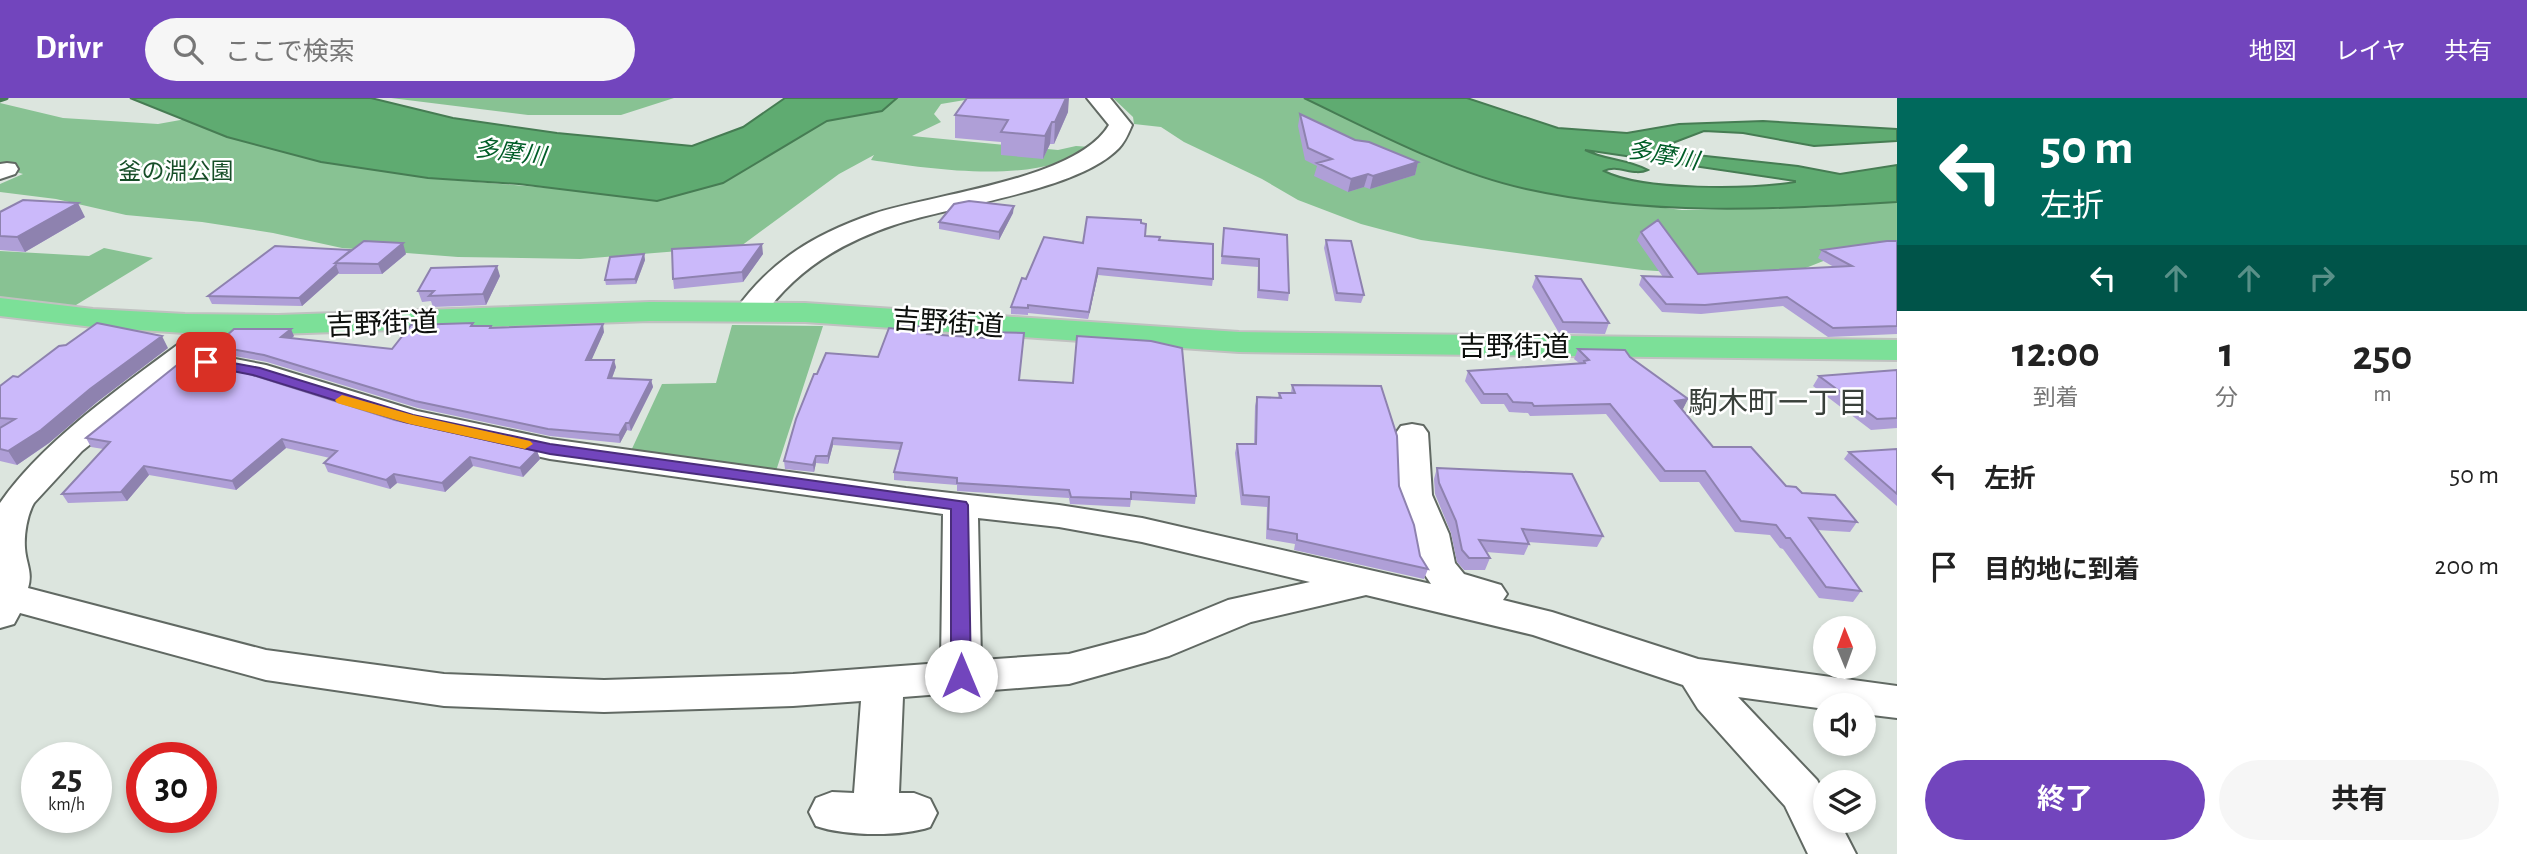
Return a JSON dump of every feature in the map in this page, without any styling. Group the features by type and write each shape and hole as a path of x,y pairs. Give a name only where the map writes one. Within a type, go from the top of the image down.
{"highway":[{"name":"吉野街道","path":"0,307 114,320 223,324 372,324 631,313 751,311 878,316 1236,342 1897,350"}],"street":[{"path":"751,311 770,282 788,268 870,224 908,211 1058,173 1097,155 1114,140 1121,125 1098,98"},
{"path":"223,324 71,444 22,496 12,511 8,550 13,576 3,605 267,665 444,690 604,696 793,690 1069,669 1155,646 1242,610 1365,583"},
{"path":"181,358 256,371 410,419 550,449 1059,516 1142,530 1538,622 1697,674 1724,680 1897,702"},
{"path":"1412,433 1415,495 1431,534 1437,566 1451,583 1614,635 1627,642 1637,654"},
{"path":"960,505 961,676"},
{"path":"1697,674 1713,698 1801,793 1832,854"},
{"path":"874,813 883,682"}],"green space":[{"path":"391,98 674,98 621,115 528,115"},
{"name":"釜の淵公園","path":"897,98 977,98 941,104 934,114 941,122 912,136 1058,150 1076,146 1091,147 1069,159 1043,167 1014,171 984,172 923,167 871,160 874,155 839,174 741,246 580,259 458,257 342,248 273,233 202,222 126,215 56,199 0,192 0,184 23,174 0,167 0,103 63,118 158,124 186,119 227,137 321,162 428,178 573,190 827,121 882,111"},
{"path":"1113,98 1304,98 1524,189 1574,197 1682,210 1825,207 1897,202 1897,253 1841,254 1778,279 1642,270 1421,240 1361,224 1298,200 1262,179 1184,142 1161,127 1134,124 1133,117"},
{"path":"104,248 153,258 76,305 60,307 0,299 0,251 89,256"},
{"path":"732,325 823,326 775,474 630,453 662,384 716,383"}],"water":[{"name":"多摩川","path":"130,98 371,98 453,118 557,133 692,146 743,127 785,98 897,98 882,111 827,121 723,183 657,201 519,184 428,178 321,162 227,137"},
{"name":"多摩川","path":"1304,98 1467,98 1558,128 1627,133 1679,124 1763,121 1897,129 1897,141 1814,146 1743,133 1704,131 1670,144 1678,153 1798,166 1840,174 1897,165 1897,202 1711,209 1618,204 1572,198 1497,182 1441,162","holes":["1585,150 1795,181 1725,187 1644,182 1604,171 1648,170"]}],"building":[{"path":"967,98 1066,98 1045,136 1001,132 1008,120 955,115"},
{"path":"1300,114 1355,140 1369,142 1418,162 1373,176 1368,174 1351,179 1317,163 1332,159 1308,148"},
{"path":"23,200 78,203 17,237 0,236 0,212"},
{"path":"969,201 1014,206 999,232 939,222 954,204"},
{"path":"1087,217 1141,220 1141,223 1146,224 1145,236 1160,237 1159,240 1213,244 1213,279 1098,268 1089,312 1028,305 1028,308 1011,307 1022,278 1026,279 1044,237 1083,243"},
{"path":"1658,220 1698,274 1852,266 1822,250 1897,241 1897,326 1833,328 1787,297 1705,305 1666,304 1642,276 1672,277 1641,232"},
{"path":"1224,228 1287,235 1289,293 1259,290 1259,259 1222,256"},
{"path":"1326,240 1351,241 1364,295 1337,293"},
{"path":"364,241 403,243 378,264 335,263"},
{"path":"762,244 742,272 673,279 672,249"},
{"path":"275,246 351,250 299,298 208,296"},
{"path":"644,254 635,279 605,280 610,257"},
{"path":"497,266 483,294 429,296 434,291 418,291 431,268"},
{"path":"1536,276 1581,279 1609,323 1563,322"},
{"path":"97,323 162,336 90,389 41,430 8,451 0,449 0,428 15,419 0,418 0,386 13,376 18,377 59,346 66,345"},
{"path":"473,323 471,326 491,326 490,328 603,324 586,360 614,360 608,378 651,380 629,423 626,423 619,435 548,429 415,401 264,355 215,346 234,329 291,329 281,337 392,349 411,325"},
{"path":"898,325 929,327 927,334 984,338 985,332 1024,333 1019,380 1073,383 1077,336 1151,341 1182,348 1196,496 1131,492 1131,499 1071,497 1069,490 957,483 957,478 894,472 902,443 833,438 828,456 816,456 813,465 784,461 796,419 814,374 817,374 826,353 878,357 889,328 897,329"},
{"path":"1578,349 1625,350 1630,357 1688,399 1675,401 1713,447 1751,447 1786,486 1796,487 1802,493 1835,495 1857,522 1809,518 1861,591 1826,587 1790,538 1786,538 1776,525 1741,521 1705,471 1665,471 1610,404 1534,406 1532,403 1513,402 1507,394 1484,394 1468,371 1585,363 1584,361 1589,360"},
{"path":"182,361 246,373 395,420 537,451 520,468 470,457 442,483 394,474 386,480 324,463 337,451 282,439 232,481 144,466 121,492 62,494 110,442 86,438"},
{"path":"1897,370 1897,418 1877,419 1819,376"},
{"path":"1292,385 1381,386 1397,436 1399,486 1414,525 1420,556 1428,569 1297,540 1297,534 1268,529 1269,497 1243,495 1237,444 1256,444 1257,397 1281,398 1279,393 1295,393"},
{"path":"1897,449 1897,494 1849,452"},
{"path":"1437,468 1572,474 1603,536 1522,529 1529,544 1479,540 1490,558 1469,558 1462,550 1456,521 1439,483"}],"waterway":[{"path":"0,100 6,98"}],"slow traffic":[{"path":"342,400 410,419 525,444"}],"district":[{"name":"駒木町一丁目","path":"1778,403"}],"route":[{"path":"206,362 256,371 280,381 410,419 550,449 960,505 961,676"}]}
